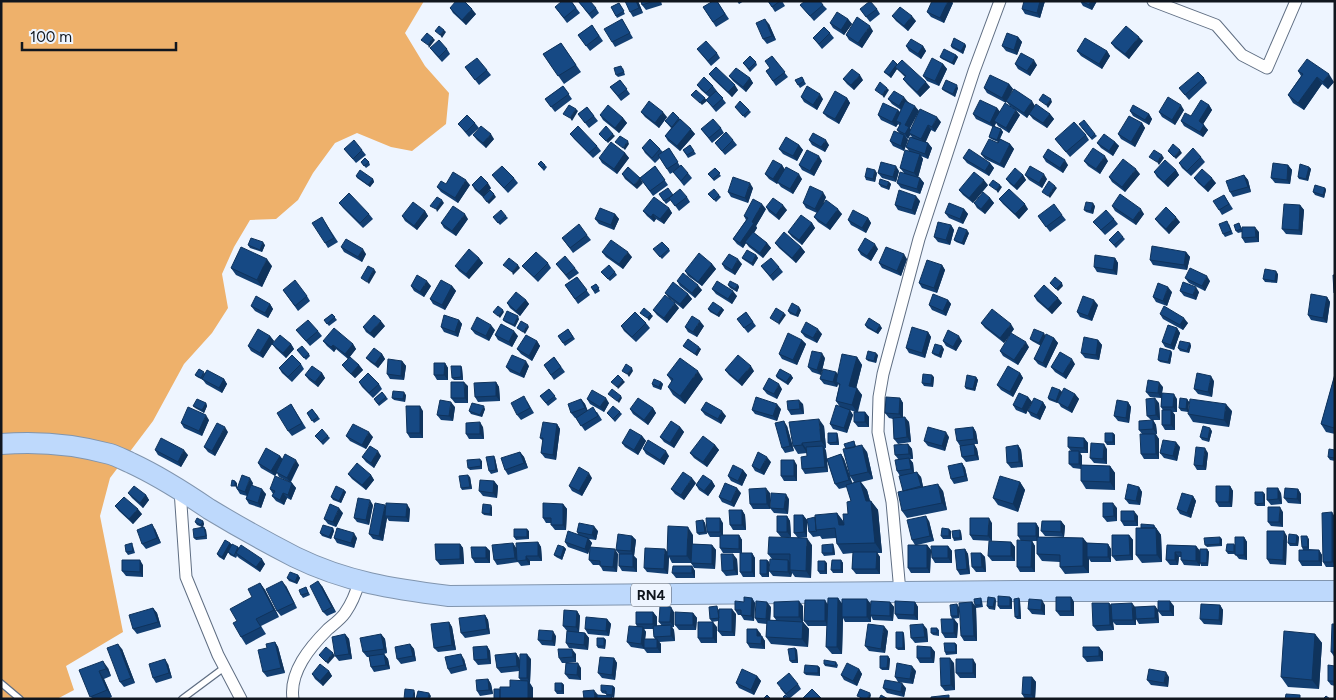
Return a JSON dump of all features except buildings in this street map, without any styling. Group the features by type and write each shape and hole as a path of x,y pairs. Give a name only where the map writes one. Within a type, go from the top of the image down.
{"highway":[{"name":"RN4","path":"1,444 33,442 68,445 112,454 154,474 228,521 296,557 326,570 359,582 448,596 1335,590"}],"street":[{"path":"900,592 892,502 878,432 883,374 920,238 974,71 1000,1"},
{"path":"1153,1 1216,25 1242,54 1267,68 1296,1"},
{"path":"180,490 186,577 241,699"},
{"path":"292,699 292,690 299,667 311,647 344,614 355,596 359,582"}],"lane":[{"path":"182,699 225,667"},
{"path":"1,683 20,699"}],"shaded area":[{"path":"1,1 424,1 405,33 425,66 449,93 446,124 412,151 391,147 357,133 335,143 313,173 298,200 276,219 250,220 234,247 222,274 228,308 212,333 184,364 153,421 110,478 100,516 123,632 66,666 74,690 57,699 1,699"}]}
